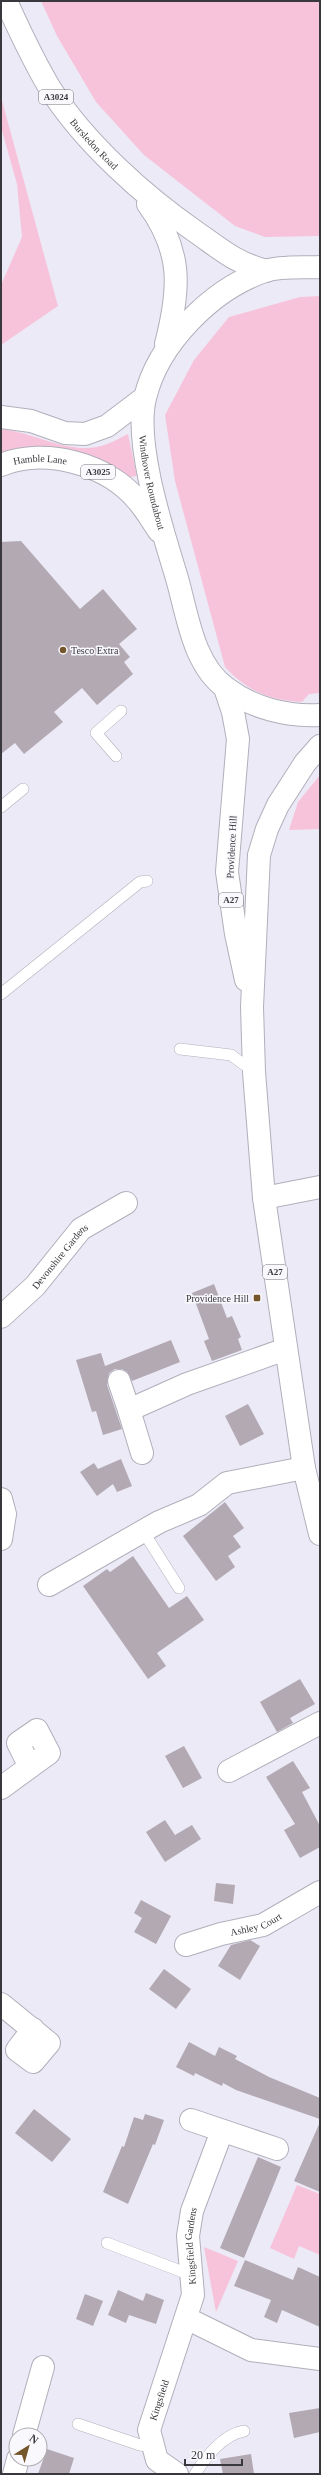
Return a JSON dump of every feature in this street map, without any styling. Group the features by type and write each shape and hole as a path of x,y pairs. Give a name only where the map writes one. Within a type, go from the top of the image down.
{"main road":[{"name":"Bursledon Road","path":"6,1 23,40 52,91 94,144 128,178 172,215 226,255 244,265 266,271"},
{"name":"Bursledon Road","path":"128,178 163,225 173,252 177,283 173,316 164,351"},
{"name":"Windhover Roundabout","path":"320,267 266,271 216,298 179,332 164,351 144,398 144,442 166,542 191,631 206,665 225,688 267,709 299,716 320,715"},
{"path":"1,417 31,422 65,433 85,434 107,426 144,398"},
{"name":"Hamble Lane","path":"1,465 10,461 38,457 62,459 111,478 138,500 166,542"},
{"name":"Providence Hill","path":"225,688 233,712 238,739 227,872 236,934 252,1007"},
{"name":"Providence Hill","path":"320,746 305,763 278,805 267,829 259,855 252,1007 254,1072 264,1198 304,1468 320,1534"},
{"path":"264,1198 320,1187"},
{"name":"Devonshire Gardens","path":"1,1317 35,1286 81,1229 126,1203"},
{"path":"129,1410 187,1384 286,1349"},
{"path":"119,1381 142,1454"},
{"path":"49,1585 143,1531 199,1505 227,1483 304,1468"},
{"path":"1,1499 4,1514 4,1545"},
{"path":"229,1771 320,1723"},
{"path":"1,1788 30,1767"},
{"name":"Ashley Court","path":"186,1945 221,1934 263,1925 320,1892"},
{"path":"1,2004 33,2029"},
{"path":"191,2120 277,2150"},
{"name":"Kingsfield Gardens","path":"186,2318 193,2295 188,2236 192,2210 222,2131"},
{"path":"186,2318 251,2350 320,2359"},
{"name":"Kingsfield","path":"177,2474 157,2460 149,2430 186,2318"},
{"path":"26,2427 43,2367"}],"lane":[{"path":"116,756 96,733 121,711"},
{"path":"1,807 23,788"},
{"path":"1,994 140,882 147,881"},
{"path":"180,1049 231,1055 243,1062 254,1072"},
{"path":"143,1531 179,1588"},
{"path":"107,2243 191,2275"},
{"path":"78,2424 140,2445 154,2447"},
{"path":"195,2474 214,2449 229,2437 244,2431"}],"shaded area":[{"path":"41,1 320,1 320,236 265,237 235,226 144,155 96,102 57,36"},
{"path":"1,97 58,306 1,345 1,285 22,237 17,184 1,127"},
{"path":"320,296 320,693 309,694 302,702 269,697 259,693 241,682 225,667 175,481 165,415 194,360 229,317 300,297"},
{"path":"1,429 25,434 61,445 85,448 105,445 128,434 137,476 129,477 1,457"},
{"path":"320,775 320,829 289,830 298,802"},
{"path":"297,2185 320,2194 320,2255 299,2246 294,2259 270,2248"},
{"path":"204,2247 238,2261 216,2312"}],"building":[{"name":"Tesco Extra","path":"21,541 80,609 103,589 137,629 119,644 130,657 124,662 133,674 97,705 82,688 54,712 63,722 24,754 15,743 1,754 1,542"},
{"path":"214,1284 227,1318 232,1316 241,1337 238,1339 242,1350 212,1361 204,1341 209,1339 192,1293"},
{"path":"171,1340 180,1362 132,1381 127,1372 122,1369 115,1369 109,1373 107,1385 122,1429 103,1435 96,1411 92,1412 76,1360 101,1353 105,1366"},
{"path":"248,1404 264,1434 240,1446 225,1416"},
{"path":"121,1459 132,1486 117,1492 113,1484 97,1496 80,1472 94,1463 98,1469"},
{"path":"225,1502 244,1528 233,1536 241,1547 228,1556 235,1567 216,1581 183,1536"},
{"path":"133,1556 169,1608 187,1596 204,1620 157,1653 166,1666 148,1679 83,1586 107,1569 110,1572"},
{"path":"300,1679 315,1704 290,1718 293,1723 277,1732 260,1702"},
{"path":"184,1746 202,1778 183,1788 165,1756"},
{"path":"293,1761 310,1788 302,1792 320,1826 320,1847 300,1858 284,1830 295,1824 266,1777"},
{"path":"165,1820 175,1835 192,1825 201,1839 165,1862 146,1832"},
{"path":"216,1883 235,1885 233,1904 214,1901"},
{"path":"141,1900 171,1916 156,1944 134,1932 142,1918 134,1913"},
{"path":"250,1940 260,1946 240,1980 218,1966 231,1945"},
{"path":"164,1969 191,1989 176,2009 149,1989"},
{"path":"189,2042 215,2056 219,2047 237,2056 235,2059 269,2077 320,2098 320,2119 236,2090 223,2083 222,2086 195,2073 194,2076 176,2067"},
{"path":"34,2109 71,2139 52,2162 15,2133"},
{"path":"145,2114 164,2120 155,2145 153,2144 128,2204 103,2192 122,2146 124,2147 134,2117 143,2120"},
{"path":"320,2122 320,2192 294,2181"},
{"path":"258,2157 281,2167 244,2258 220,2248"},
{"path":"245,2260 293,2280 298,2267 320,2277 320,2327 282,2310 277,2323 264,2317 271,2300 234,2286"},
{"path":"118,2290 143,2301 146,2293 164,2300 156,2324 129,2315 126,2323 108,2315"},
{"path":"85,2294 103,2301 93,2326 76,2319"},
{"path":"320,2408 320,2432 294,2438 289,2413"},
{"path":"48,2449 74,2458 69,2474 38,2474 41,2467 48,2467"},
{"path":"251,2454 254,2474 223,2474 220,2459"}],"place":[{"name":"Tesco Extra","path":"63,650"},
{"name":"Providence Hill","path":"257,1298"}]}
